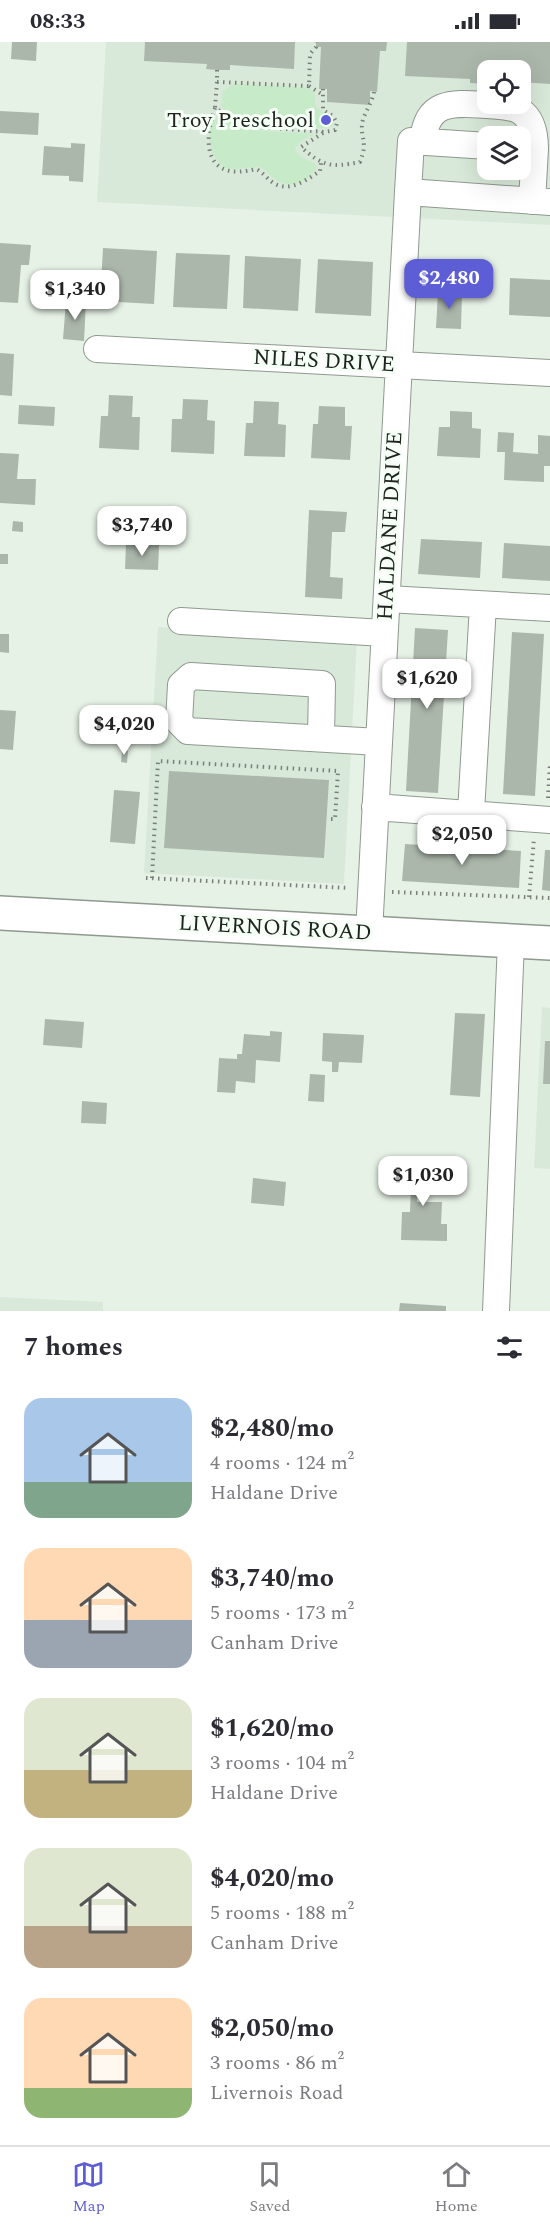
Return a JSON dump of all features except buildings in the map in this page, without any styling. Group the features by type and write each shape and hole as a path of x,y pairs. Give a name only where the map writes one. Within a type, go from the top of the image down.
{"main road":[{"name":"LIVERNOIS ROAD","path":"0,913 550,943"}],"street":[{"path":"477,145 423,142 424,126 429,116 439,108 454,103 504,106 520,111 531,123 531,126"},
{"name":"HALDANE DRIVE","path":"369,933 411,141 423,142"},
{"path":"408,192 541,202 531,160"},
{"name":"NILES DRIVE","path":"97,349 550,373"},
{"path":"387,599 550,608"},
{"path":"471,812 483,605"},
{"path":"181,621 384,633"},
{"path":"321,738 322,684 191,676 181,685 179,723 188,731 379,742"},
{"path":"375,807 544,818"},
{"path":"496,1311 511,941"}],"path":[{"path":"309,86 310,54 316,42"},
{"path":"217,70 215,108 208,129 209,149 215,163 225,171 242,173 256,170 275,184 288,187 303,182 321,171 321,164"},
{"path":"217,82 309,86 323,95"},
{"path":"215,108 247,126 325,132 335,130 337,123 333,116 323,110 323,89"},
{"path":"325,132 301,147 321,164 347,165 360,162 366,149 362,123 372,105 374,92"},
{"path":"152,879 158,761 338,771 335,819 329,819"},
{"path":"529,897 544,818 550,762"},
{"path":"146,878 352,890"},
{"path":"383,893 550,898"}],"shaded area":[{"name":"Troy Preschool","path":"106,42 550,42 550,225 97,202"},
{"path":"158,627 357,639 344,884 144,873"},
{"path":"542,1007 550,1008 550,1169 534,1168"},
{"path":"0,1297 103,1302 103,1311 0,1311"}],"green space":[{"path":"234,84 308,88 314,92 316,107 329,116 334,125 293,129 245,123 221,106 223,91"},
{"path":"217,112 249,130 314,134 300,142 295,149 299,155 317,166 315,171 302,182 285,184 277,181 260,167 235,169 220,164 215,158 210,142 211,126"}],"place":[{"name":"Troy Preschool","path":"326,120"}]}
